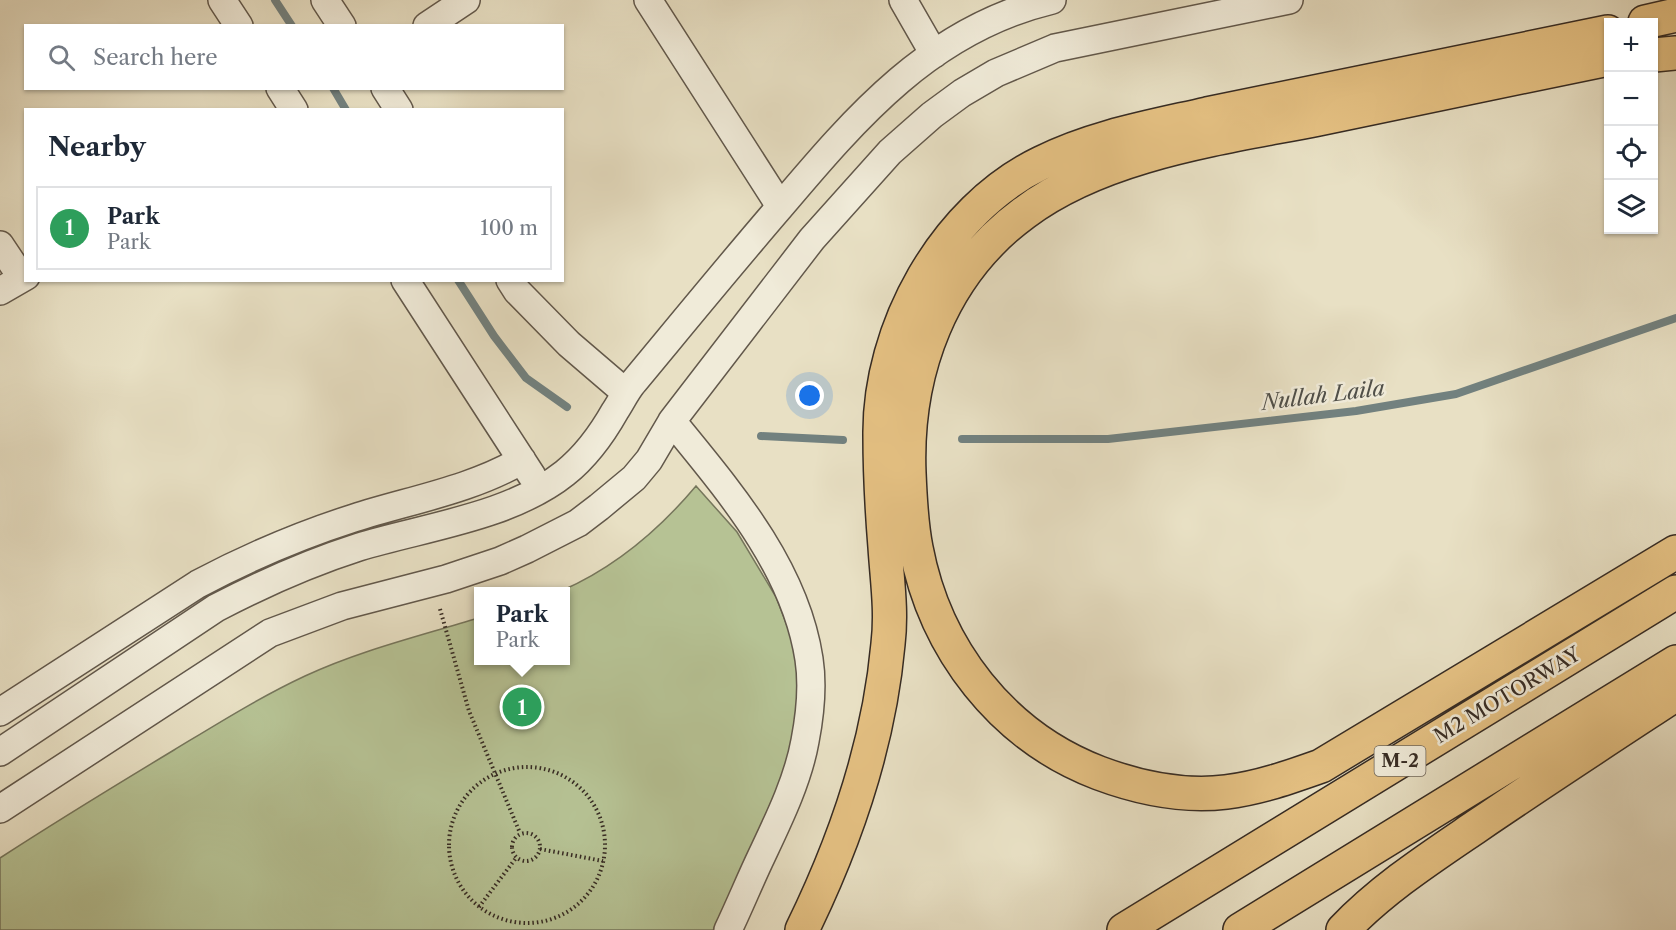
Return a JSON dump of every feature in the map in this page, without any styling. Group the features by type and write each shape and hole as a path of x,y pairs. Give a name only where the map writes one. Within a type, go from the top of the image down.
{"highway":[{"path":"1658,19 1676,15"},
{"path":"802,930 819,897 850,816 867,763 880,705 890,619 880,432 889,360 903,316 918,287 959,229 996,192 1039,164 1067,151 1117,135 1207,114 1604,33"},
{"path":"1658,55 1676,53"},
{"path":"1604,60 1211,141 1159,154 1113,167 1076,182 1024,213 1002,232 965,271 946,301 923,354 909,433 911,522 916,552 937,619 955,653 976,683 998,708 1023,730 1082,766 1120,780 1187,793 1222,792 1259,787 1321,766 1676,552"},
{"name":"M2 MOTORWAY","path":"1124,930 1676,592"},
{"path":"1240,930 1676,662"},
{"path":"1343,930 1369,904 1422,863 1676,694"}],"street":[{"path":"222,0 237,24"},
{"path":"325,0 341,24"},
{"path":"430,24 466,0"},
{"path":"648,0 780,206"},
{"path":"903,0 934,54"},
{"path":"0,752 216,608 250,590 285,574 351,550 516,502 541,489 564,473 592,445 625,392 780,206 850,126 880,96 903,75 934,54 988,23 1052,0"},
{"path":"0,809 270,633 342,606 433,582 500,561 578,523 634,478 649,460 672,421 812,239 891,152 932,115 962,93 996,73 1055,48 1289,0"},
{"path":"281,90 293,108"},
{"path":"386,90 398,108"},
{"path":"0,245 16,282"},
{"path":"406,282 541,489"},
{"path":"511,282 517,291 569,344 625,392"},
{"path":"672,421 723,484 768,552 797,614 809,660 811,699 805,742 793,783 728,930"},
{"path":"0,712 198,584 222,571 352,519 495,475 522,460"}],"path":[{"path":"433,582 469,711 520,833"},
{"path":"529,767 545,770 576,784 588,797 602,827 603,861 590,891 579,904 565,914 533,923 500,919 471,901 453,872 449,856 452,822 458,807 468,793 495,774 512,768 529,767"},
{"path":"526,832 536,836 540,849 534,858 521,860 516,858 511,846 520,833 526,832"},
{"path":"540,849 603,861"},
{"path":"479,907 516,858"}],"green space":[{"path":"696,486 737,532 776,597 791,636 799,671 797,722 784,773 713,930 0,930 0,858 222,721 305,676 369,651 474,619 474,665 570,665 569,587 617,559 667,518"}],"waterway":[{"name":"Nullah Laila","path":"275,0 291,24"},
{"name":"Nullah Laila","path":"334,90 345,108"},
{"name":"Nullah Laila","path":"459,282 494,336 526,378 567,407"},
{"name":"Nullah Laila","path":"962,439 1108,439 1356,411 1456,394 1676,318"},
{"name":"Nullah Laila","path":"761,436 843,440"}],"place":[{"name":"Park","path":"522,707"}]}
